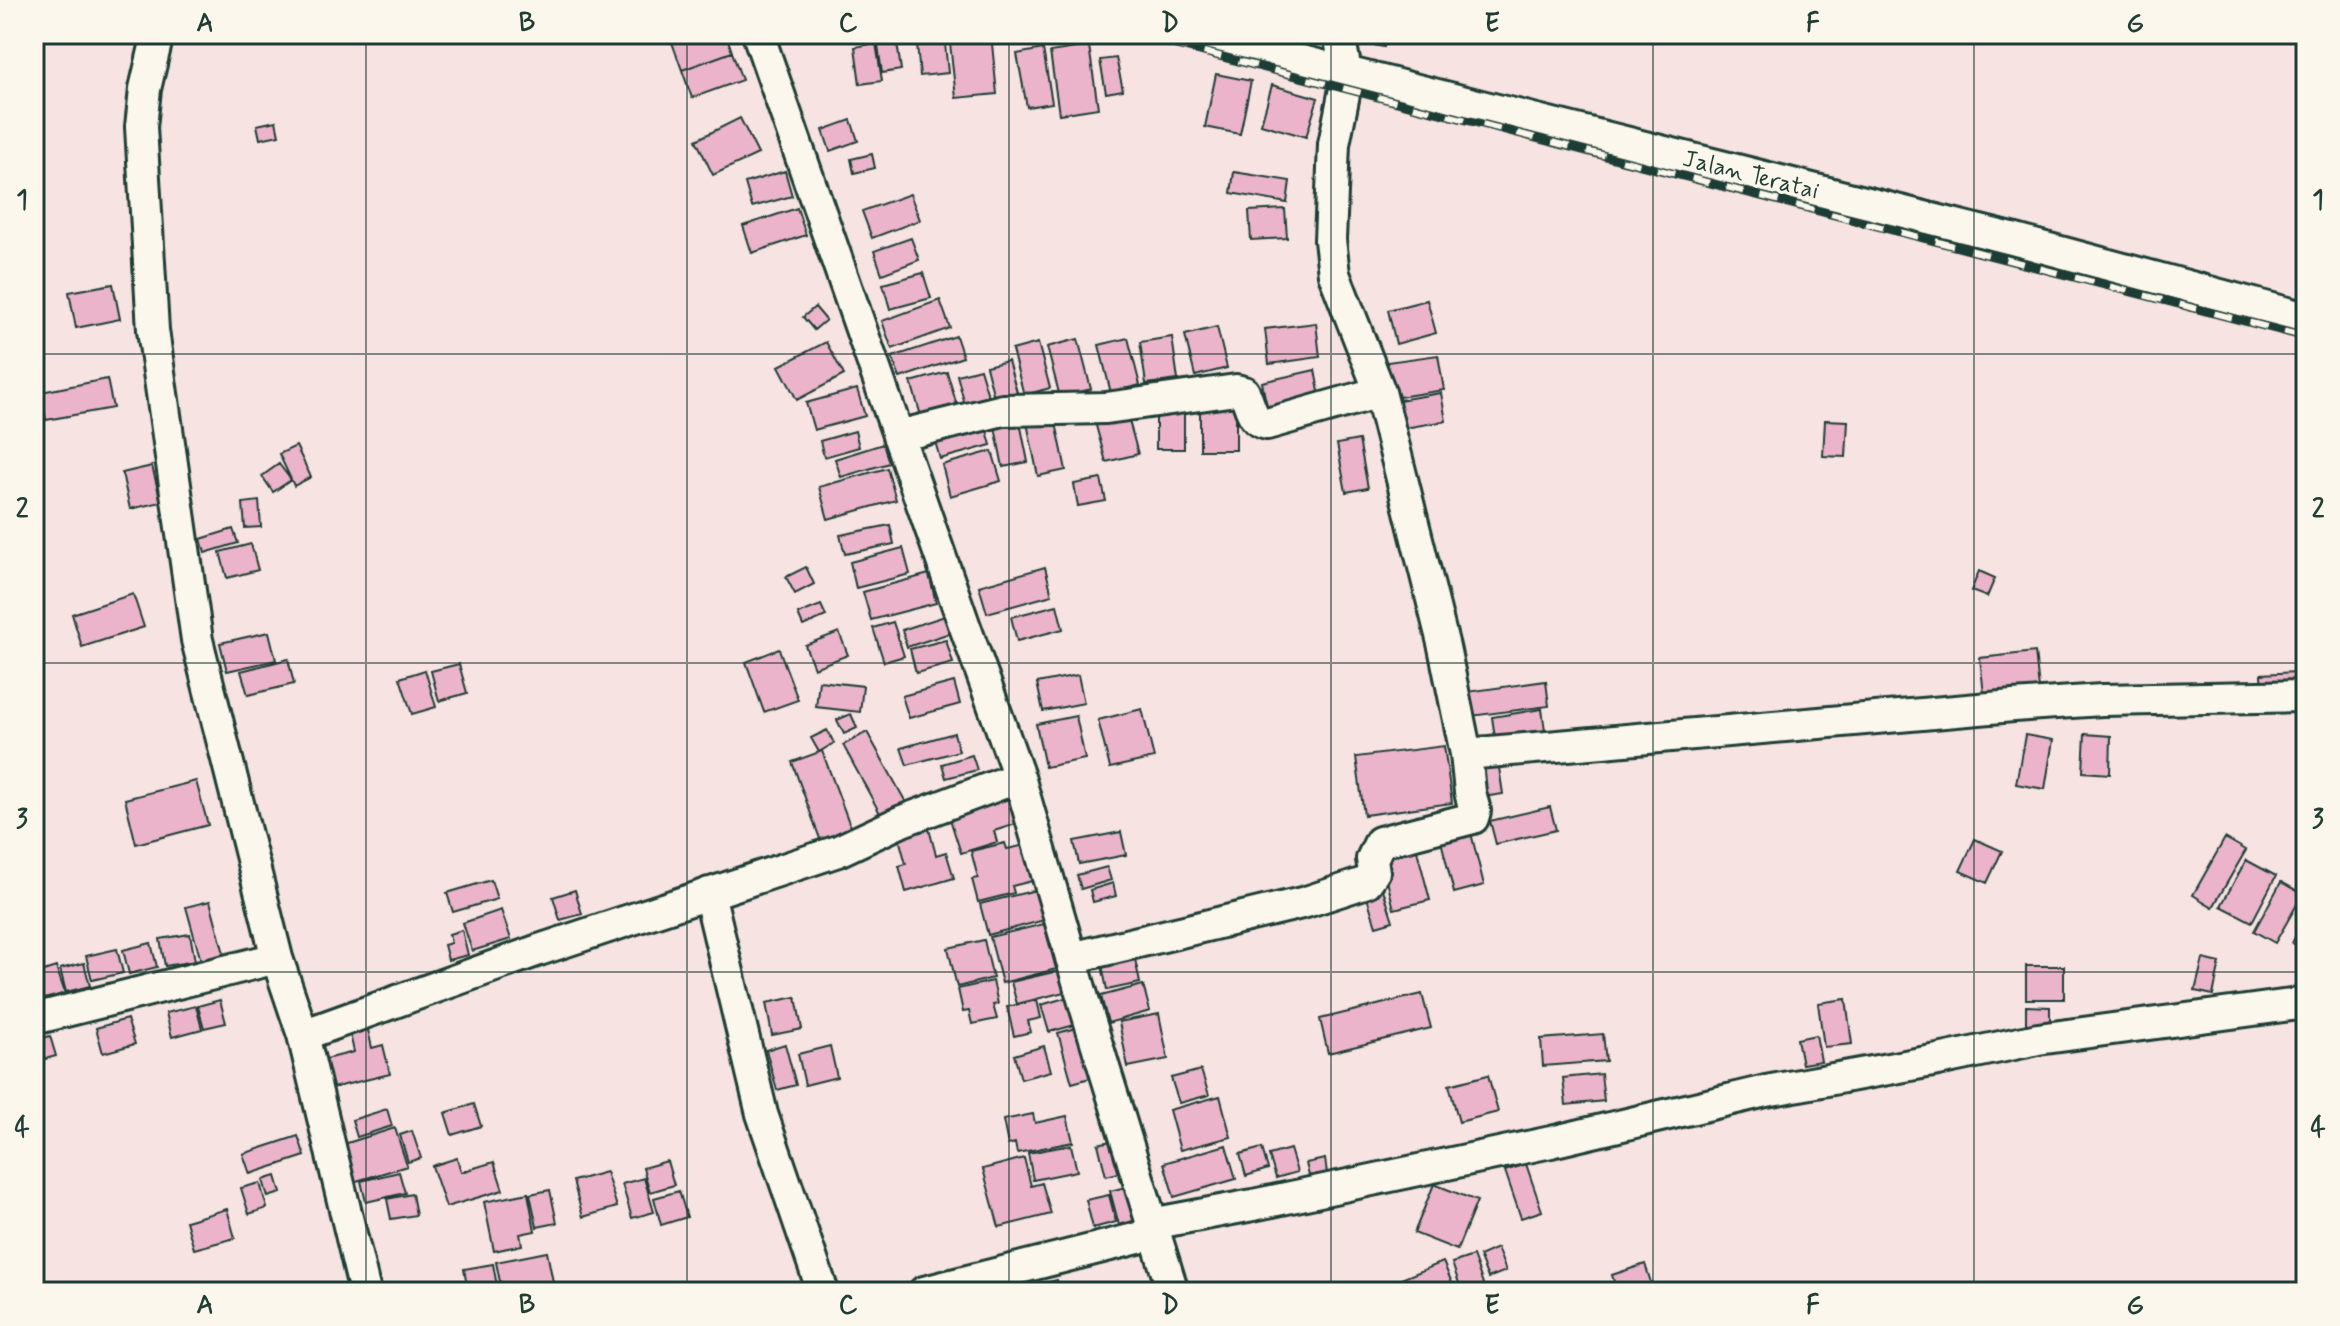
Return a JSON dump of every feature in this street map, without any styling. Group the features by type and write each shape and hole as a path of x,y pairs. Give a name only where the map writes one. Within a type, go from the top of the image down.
{"street":[{"path":"158,34 145,89 141,127 153,330 197,640 277,958 303,1035 365,1292"},
{"path":"758,34 1019,777 1173,1292"},
{"name":"Jalan Teratai","path":"1194,34 2012,239 2306,318"},
{"path":"1071,958 1306,902 1367,882 1374,872 1372,859 1380,842 1473,818 1475,811 1466,754 1444,647 1380,392 1334,274 1330,240 1334,144 1346,72 1339,34"},
{"path":"898,436 1003,410 1106,408 1236,390 1244,392 1253,417 1259,423 1267,424 1380,392"},
{"path":"1466,754 2013,706 2102,700 2306,696"},
{"path":"303,1035 539,950 838,851 902,821 1019,777"},
{"path":"709,893 762,1114 823,1292"},
{"path":"34,1019 277,958"},
{"path":"924,1292 1253,1205 1551,1142 1766,1091 2038,1039 2306,1003"}],"building":[{"path":"669,34 726,34 732,52 682,70"},
{"path":"916,34 944,34 948,73 920,76"},
{"path":"949,34 991,34 997,94 956,98"},
{"path":"1354,34 1386,34 1384,47 1353,41"},
{"path":"896,36 901,70 882,73 877,39"},
{"path":"876,43 882,81 860,84 855,47"},
{"path":"1089,46 1098,108 1059,114 1050,52"},
{"path":"1043,49 1052,103 1027,107 1017,54"},
{"path":"732,52 742,80 692,98 682,70"},
{"path":"1116,58 1123,90 1106,93 1100,60"},
{"path":"1216,74 1251,81 1240,134 1205,127"},
{"path":"1272,85 1318,98 1306,137 1261,124"},
{"path":"740,118 758,154 713,175 696,140"},
{"path":"851,120 858,141 830,151 823,130"},
{"path":"276,121 279,135 260,139 257,125"},
{"path":"872,154 875,168 854,173 851,159"},
{"path":"785,171 792,196 752,207 745,183"},
{"path":"1234,172 1290,181 1287,203 1231,193"},
{"path":"910,194 920,220 872,238 862,211"},
{"path":"797,208 806,235 752,253 743,226"},
{"path":"1285,209 1287,238 1251,240 1249,211"},
{"path":"911,238 919,260 882,274 874,251"},
{"path":"923,273 931,298 890,309 883,284"},
{"path":"113,284 120,319 76,328 69,292"},
{"path":"940,300 950,328 892,349 882,321"},
{"path":"1427,300 1436,333 1396,344 1388,310"},
{"path":"815,307 826,320 814,330 803,317"},
{"path":"1316,323 1320,357 1269,364 1265,329"},
{"path":"1217,327 1227,368 1195,376 1185,335"},
{"path":"956,336 963,357 900,378 892,357"},
{"path":"1172,337 1178,380 1146,384 1140,342"},
{"path":"1128,338 1140,385 1111,393 1099,345"},
{"path":"1078,339 1091,389 1060,397 1047,347"},
{"path":"826,342 844,375 797,400 779,366"},
{"path":"1038,343 1050,388 1024,395 1012,350"},
{"path":"1438,355 1444,390 1392,398 1387,362"},
{"path":"1008,361 1017,392 994,397 986,366"},
{"path":"980,369 989,399 965,405 957,375"},
{"path":"1315,370 1320,397 1267,408 1262,382"},
{"path":"947,372 958,409 922,419 911,382"},
{"path":"107,379 113,408 46,420 41,392"},
{"path":"857,389 865,416 814,430 806,403"},
{"path":"1441,393 1446,421 1404,428 1399,400"},
{"path":"1200,400 1236,401 1236,450 1200,450"},
{"path":"1156,410 1184,411 1184,449 1156,449"},
{"path":"1127,413 1138,454 1106,462 1095,422"},
{"path":"1055,418 1066,470 1038,476 1027,423"},
{"path":"984,419 991,445 940,459 933,434"},
{"path":"1825,420 1848,421 1846,457 1823,456"},
{"path":"1020,422 1028,462 1003,467 995,427"},
{"path":"855,431 859,447 824,457 820,441"},
{"path":"1359,440 1368,488 1346,492 1337,444"},
{"path":"883,444 889,463 841,477 835,459"},
{"path":"296,446 311,477 294,486 279,454"},
{"path":"992,451 1001,481 950,496 942,465"},
{"path":"279,464 291,480 273,492 262,476"},
{"path":"152,466 161,502 130,509 122,473"},
{"path":"887,468 896,500 828,519 819,487"},
{"path":"1101,479 1106,501 1078,506 1074,484"},
{"path":"259,501 261,527 245,528 243,503"},
{"path":"890,525 894,544 845,554 840,535"},
{"path":"233,529 238,543 205,553 201,539"},
{"path":"251,544 258,570 227,578 220,552"},
{"path":"903,548 910,574 856,588 850,562"},
{"path":"806,567 814,584 795,594 786,577"},
{"path":"1045,567 1052,595 987,613 979,586"},
{"path":"1979,571 1995,578 1987,597 1971,591"},
{"path":"929,574 936,603 871,620 863,592"},
{"path":"133,594 144,627 82,647 72,614"},
{"path":"821,605 826,616 803,626 798,614"},
{"path":"1057,605 1063,629 1017,641 1011,617"},
{"path":"951,614 956,631 907,647 902,630"},
{"path":"893,622 904,656 884,662 873,628"},
{"path":"269,632 276,660 227,671 220,643"},
{"path":"839,632 848,655 814,668 805,645"},
{"path":"946,640 953,663 916,673 910,649"},
{"path":"779,649 798,700 764,712 746,662"},
{"path":"2035,652 2040,698 1985,704 1980,658"},
{"path":"288,659 294,684 248,695 241,671"},
{"path":"459,664 467,693 439,701 431,671"},
{"path":"425,670 436,707 412,714 400,678"},
{"path":"2297,672 2298,689 2262,692 2261,674"},
{"path":"1078,675 1084,703 1043,711 1037,683"},
{"path":"819,681 863,686 860,712 816,707"},
{"path":"1546,681 1549,706 1471,716 1467,692"},
{"path":"954,682 960,704 909,718 902,696"},
{"path":"1142,709 1154,758 1110,768 1098,720"},
{"path":"1542,709 1546,738 1496,745 1492,717"},
{"path":"851,714 857,728 844,734 837,720"},
{"path":"1076,716 1085,759 1045,767 1036,724"},
{"path":"827,730 834,743 819,752 811,738"},
{"path":"867,732 908,806 883,819 843,745"},
{"path":"954,733 959,751 907,765 901,748"},
{"path":"2085,734 2111,736 2110,774 2083,772"},
{"path":"2025,735 2053,740 2045,789 2016,784"},
{"path":"1444,746 1452,803 1364,815 1356,757"},
{"path":"822,751 854,836 823,847 792,762"},
{"path":"972,755 977,770 946,778 942,764"},
{"path":"1498,761 1503,794 1476,798 1470,765"},
{"path":"196,781 208,825 136,844 125,799"},
{"path":"1008,798 1016,824 994,831 997,842 961,853 949,816"},
{"path":"1550,807 1556,830 1496,844 1490,821"},
{"path":"929,829 936,855 946,852 954,878 906,892 899,866 906,864 899,838"},
{"path":"1470,829 1484,885 1454,893 1440,837"},
{"path":"1121,832 1126,855 1079,864 1074,841"},
{"path":"2225,838 2246,850 2213,907 2193,895"},
{"path":"1414,839 1430,900 1394,909 1379,848"},
{"path":"1975,839 2002,851 1987,883 1960,871"},
{"path":"1005,843 1007,849 1030,844 1040,879 1012,886 1014,893 978,902 972,879 978,878 971,851"},
{"path":"2246,860 2276,876 2252,922 2221,906"},
{"path":"1107,867 1111,880 1081,889 1077,875"},
{"path":"491,880 497,899 453,912 447,893"},
{"path":"2281,882 2303,894 2275,943 2254,931"},
{"path":"1113,883 1116,896 1093,902 1090,890"},
{"path":"1381,883 1393,921 1376,926 1364,888"},
{"path":"1040,889 1048,919 988,935 980,904"},
{"path":"575,890 582,914 560,920 553,897"},
{"path":"210,901 226,961 203,968 186,907"},
{"path":"501,910 511,939 472,951 463,923"},
{"path":"2306,916 2306,951 2292,943"},
{"path":"1044,924 1056,969 1002,983 990,937"},
{"path":"462,930 468,955 448,960 444,945 451,943 449,934"},
{"path":"190,934 195,961 165,966 160,939"},
{"path":"984,940 993,978 957,987 948,948"},
{"path":"151,943 157,967 129,974 123,950"},
{"path":"117,949 123,973 92,980 86,956"},
{"path":"1135,959 1140,983 1107,990 1102,965"},
{"path":"2203,959 2220,963 2213,995 2195,991"},
{"path":"84,963 90,986 66,992 60,969"},
{"path":"2026,966 2064,966 2064,999 2026,999"},
{"path":"56,967 65,993 41,1001 34,974"},
{"path":"1067,969 1072,990 1017,1004 1011,982"},
{"path":"993,981 998,1004 993,1005 997,1019 972,1024 969,1011 963,1012 958,989"},
{"path":"1143,985 1150,1011 1108,1023 1101,996"},
{"path":"1422,994 1431,1028 1328,1053 1320,1019"},
{"path":"1075,995 1082,1023 1049,1032 1041,1005"},
{"path":"796,997 802,1029 772,1035 766,1003"},
{"path":"1846,999 1852,1044 1824,1047 1818,1003"},
{"path":"220,1000 226,1023 204,1028 198,1006"},
{"path":"1037,1000 1041,1018 1028,1021 1031,1032 1014,1036 1007,1007"},
{"path":"196,1006 202,1029 172,1037 166,1013"},
{"path":"2026,1006 2050,1007 2050,1024 2026,1024"},
{"path":"1159,1014 1168,1059 1128,1067 1119,1022"},
{"path":"127,1019 135,1044 103,1053 96,1028"},
{"path":"1087,1025 1101,1075 1072,1083 1058,1033"},
{"path":"368,1030 372,1048 383,1045 390,1074 332,1088 326,1059 354,1052 350,1034"},
{"path":"1603,1034 1606,1061 1543,1066 1541,1039"},
{"path":"1816,1035 1821,1061 1802,1064 1797,1039"},
{"path":"50,1036 56,1056 34,1062 34,1040"},
{"path":"785,1044 796,1085 777,1090 766,1050"},
{"path":"830,1046 837,1077 805,1085 798,1054"},
{"path":"1044,1046 1051,1071 1021,1079 1014,1055"},
{"path":"1201,1070 1209,1095 1179,1103 1171,1078"},
{"path":"1601,1074 1604,1101 1566,1105 1563,1078"},
{"path":"1488,1075 1498,1112 1459,1122 1449,1085"},
{"path":"1220,1096 1231,1137 1180,1150 1169,1110"},
{"path":"474,1104 481,1126 452,1135 445,1113"},
{"path":"387,1109 392,1126 357,1137 352,1120"},
{"path":"1033,1114 1035,1123 1067,1116 1073,1142 1017,1153 1015,1143 1008,1145 1003,1120"},
{"path":"395,1128 407,1166 353,1182 341,1145"},
{"path":"412,1131 421,1158 408,1162 400,1135"},
{"path":"298,1136 305,1156 250,1174 243,1154"},
{"path":"1119,1139 1127,1171 1106,1176 1098,1144"},
{"path":"1071,1145 1077,1171 1033,1180 1028,1153"},
{"path":"1226,1145 1236,1179 1174,1197 1164,1163"},
{"path":"1262,1148 1268,1169 1246,1176 1240,1154"},
{"path":"1290,1149 1297,1172 1276,1178 1269,1155"},
{"path":"457,1158 461,1172 494,1162 503,1190 446,1207 432,1166"},
{"path":"1024,1158 1031,1186 1042,1183 1051,1214 999,1227 983,1169"},
{"path":"1325,1159 1327,1173 1309,1176 1306,1163"},
{"path":"667,1161 674,1185 650,1192 643,1168"},
{"path":"1526,1164 1542,1211 1521,1218 1505,1171"},
{"path":"399,1172 405,1193 366,1202 361,1181"},
{"path":"606,1172 617,1207 583,1217 573,1181"},
{"path":"276,1176 281,1193 268,1197 263,1180"},
{"path":"644,1178 654,1212 632,1218 622,1184"},
{"path":"260,1183 267,1208 249,1214 241,1188"},
{"path":"1434,1184 1477,1201 1457,1250 1414,1233"},
{"path":"1134,1185 1143,1218 1119,1225 1110,1191"},
{"path":"550,1190 557,1223 537,1227 530,1194"},
{"path":"679,1191 687,1217 661,1225 654,1198"},
{"path":"528,1193 535,1231 520,1234 522,1245 494,1251 484,1202"},
{"path":"412,1194 416,1215 391,1219 387,1199"},
{"path":"1109,1195 1116,1222 1093,1228 1086,1200"},
{"path":"227,1209 235,1238 194,1249 186,1221"},
{"path":"1497,1248 1506,1271 1488,1278 1479,1256"},
{"path":"547,1252 554,1287 502,1292 496,1262"},
{"path":"1473,1256 1486,1292 1462,1292 1452,1263"},
{"path":"1443,1262 1456,1292 1406,1292 1401,1279"},
{"path":"493,1264 498,1292 468,1292 464,1269"},
{"path":"1645,1264 1654,1292 1641,1292 1639,1285 1617,1292 1612,1275"},
{"path":"1057,1280 1060,1292 1022,1292 1021,1289"}],"railway":[{"path":"1134,34 2306,337"}]}
